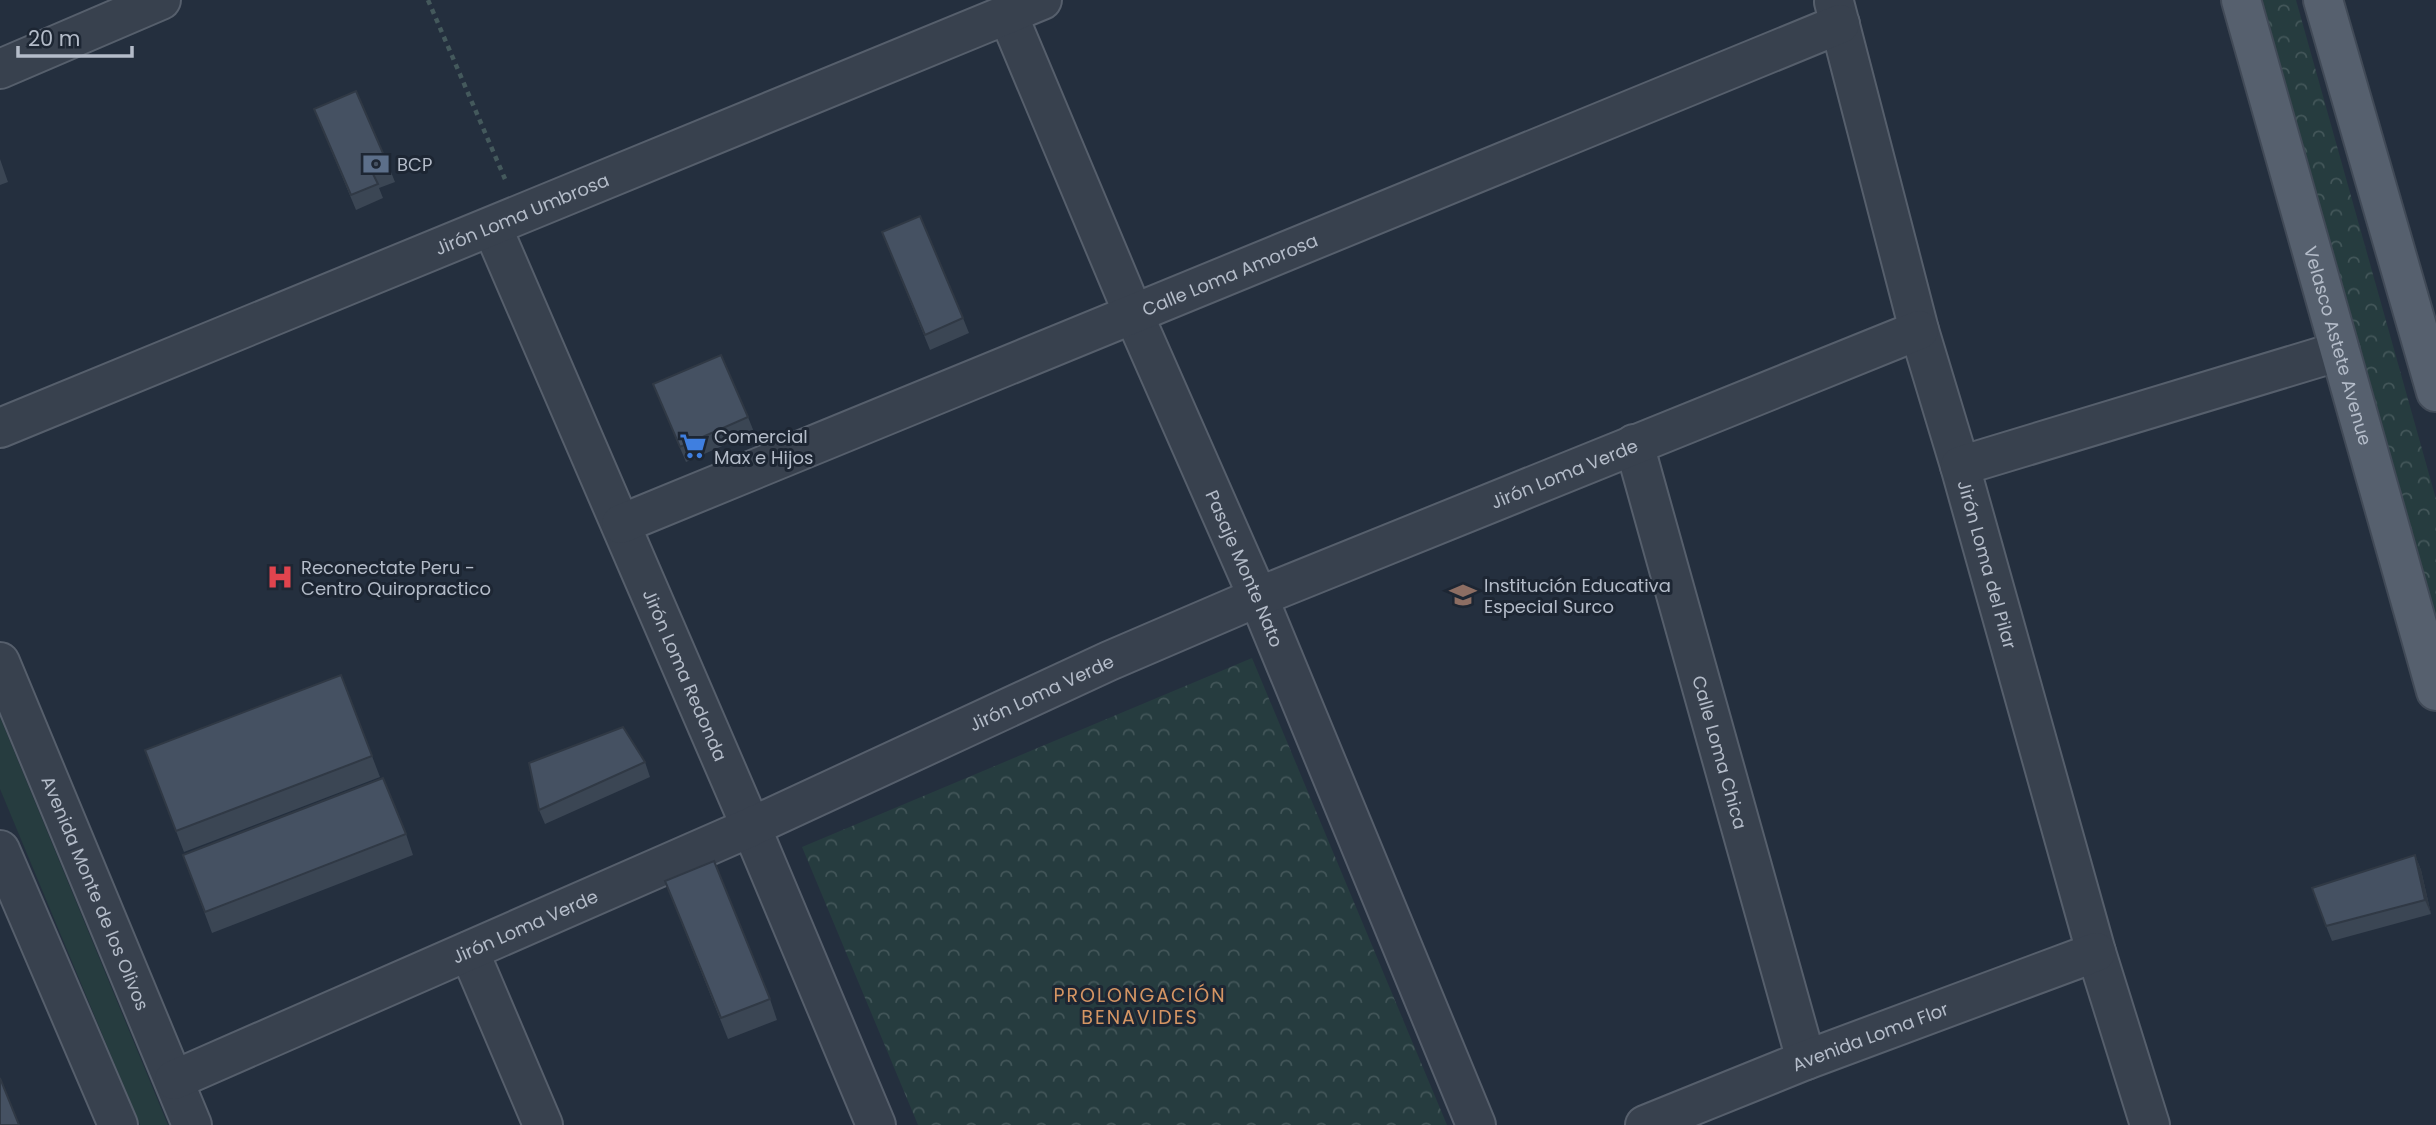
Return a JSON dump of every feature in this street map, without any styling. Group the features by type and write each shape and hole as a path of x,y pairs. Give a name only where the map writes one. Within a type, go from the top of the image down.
{"main road":[{"name":"Velasco Astete Avenue","path":"2241,0 2436,691"},
{"path":"2323,0 2427,327 2436,392"}],"street":[{"path":"0,69 83,15 161,0"},
{"name":"Jirón Loma Umbrosa","path":"0,428 1025,7"},
{"name":"Pasaje Monte Nato","path":"1025,7 1133,313 1258,597 1476,1125"},
{"name":"Calle Loma Amorosa","path":"621,524 1133,313 1837,12"},
{"name":"Jirón Loma del Pilar","path":"1837,12 1919,330 1960,466 2096,952 2150,1125"},
{"name":"Jirón Loma Redonda","path":"506,222 621,524 876,1125"},
{"name":"Jirón Loma Verde","path":"174,1080 751,827 1109,661 1258,597 1919,330"},
{"path":"1960,466 2340,351"},
{"name":"Calle Loma Chica","path":"1634,444 1806,1060"},
{"name":"Avenida Monte de los Olivos","path":"0,662 192,1125"},
{"path":"0,850 118,1125"},
{"path":"468,951 543,1125"},
{"name":"Avenida Loma Flor","path":"1645,1125 1806,1060 2096,952"}],"path":[{"path":"428,0 502,171 506,222"}],"green space":[{"path":"2261,0 2296,0 2436,499 2436,620"},
{"path":"1252,658 1447,1125 918,1125 802,847"},
{"path":"0,717 168,1125 140,1125 0,789"}],"building":[{"path":"356,91 389,167 373,174 378,184 351,195 314,109"},
{"path":"920,216 963,318 925,335 882,232"},
{"path":"721,355 748,417 680,447 653,384"},
{"path":"341,675 372,756 176,831 145,750"},
{"path":"623,727 645,762 539,810 529,763"},
{"path":"383,778 406,834 205,912 183,855"},
{"path":"2415,855 2425,900 2326,926 2312,888"},
{"path":"714,861 770,999 721,1018 665,881"},
{"path":"0,1078 19,1125 0,1125"}],"place":[{"name":"BCP","path":"376,164"},
{"name":"Comercial Max e Hijos","path":"693,446"},
{"name":"Reconectate Peru - Centro Quiropractico","path":"280,577"},
{"name":"Institución Educativa Especial Surco","path":"1463,595"}],"district":[{"name":"PROLONGACIÓN BENAVIDES","path":"1140,1006"}]}
